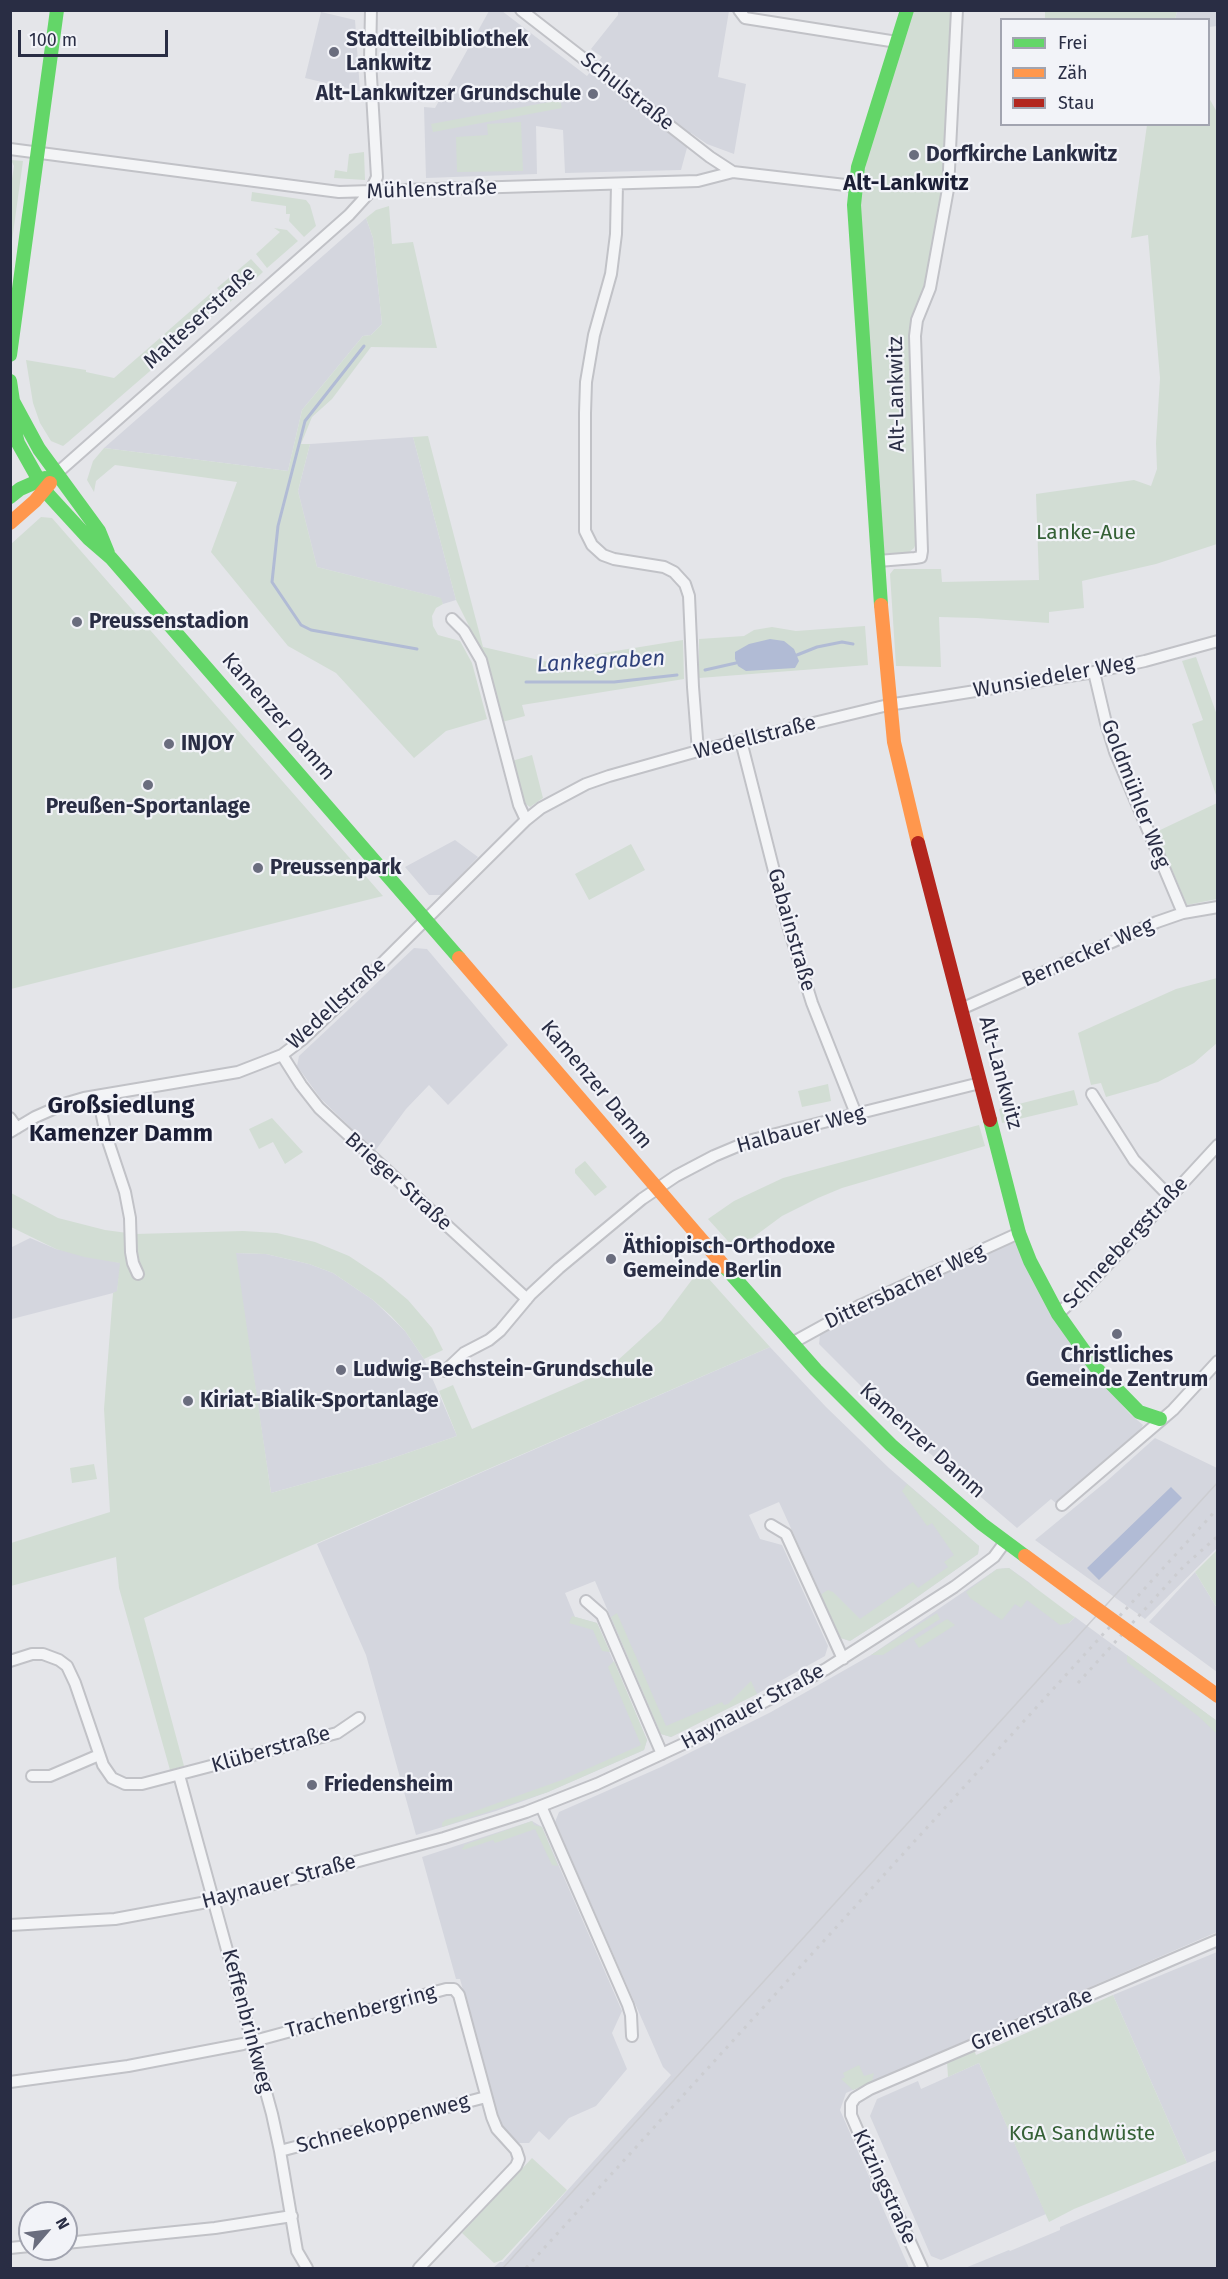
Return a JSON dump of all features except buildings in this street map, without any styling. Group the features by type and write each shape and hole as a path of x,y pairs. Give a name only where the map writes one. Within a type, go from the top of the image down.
{"main road":[{"path":"10,355 57,10"},
{"name":"Alt-Lankwitz","path":"907,10 859,162 854,186 888,705 901,776 1019,1233 1038,1279 1084,1353 1110,1384 1139,1412 1160,1419"},
{"path":"10,381 13,401"},
{"name":"Kamenzer Damm","path":"13,401 39,449 99,531 111,558"},
{"name":"Kamenzer Damm","path":"13,401 12,420 18,443 42,486 88,538 111,558 427,920 656,1189 792,1343 847,1402 899,1452 1005,1542 1218,1696"},
{"name":"Malteserstraße","path":"10,523 42,486 56,474"},
{"name":"Malteserstraße","path":"10,497 20,489 42,486"}],"street":[{"name":"Schulstraße","path":"522,10 710,157 733,172"},
{"path":"739,10 745,18 897,42"},
{"name":"Alt-Lankwitz","path":"878,561 915,558 921,556 922,551 915,336 917,320 930,288 948,189 957,10"},
{"path":"370,11 370,60 377,177 370,192"},
{"name":"Mühlenstraße","path":"10,149 339,192 698,181 733,172 854,186"},
{"path":"617,184 616,234 611,274 594,335 586,382 585,531 592,545 603,555 614,559 664,567 674,572 685,584 689,596 698,751"},
{"name":"Malteserstraße","path":"56,474 349,215 370,192"},
{"path":"452,619 465,631 482,660 519,805 526,820"},
{"name":"Wunsiedeler Weg","path":"888,705 1094,672 1218,641"},
{"name":"Goldmühler Weg","path":"1094,672 1115,752 1183,914"},
{"name":"Wedellstraße","path":"14,1130 50,1109 98,1096 238,1072 282,1054 311,1031 427,920 526,820 541,808 586,784 698,751 888,705"},
{"name":"Gabainstraße","path":"741,741 791,935 812,1003 855,1114"},
{"name":"Bernecker Weg","path":"961,1009 1129,934 1183,914 1218,907"},
{"name":"Brieger Straße","path":"282,1054 301,1085 319,1108 527,1299"},
{"name":"Halbauer Weg","path":"445,1371 464,1353 489,1340 500,1331 527,1299 559,1268 656,1189 676,1176 732,1148 776,1133 980,1083"},
{"path":"1092,1094 1134,1160 1170,1197"},
{"path":"98,1096 109,1146 125,1192 130,1218 130,1252 138,1274"},
{"path":"10,1118 14,1130"},
{"name":"Schneebergstraße","path":"1058,1314 1086,1288 1218,1145"},
{"name":"Dittersbacher Weg","path":"792,1343 861,1305 1019,1233"},
{"path":"1062,1504 1173,1410 1218,1361"},
{"name":"Haynauer Straße","path":"771,1525 786,1534 843,1659"},
{"name":"Haynauer Straße","path":"10,1925 56,1924 131,1917 214,1900 481,1827 541,1806 597,1784 662,1754 735,1718 843,1659 954,1587 994,1557 1005,1542"},
{"name":"Haynauer Straße","path":"586,1601 602,1615 662,1754"},
{"name":"Klüberstraße","path":"10,1661 34,1654 43,1654 60,1660 67,1666 103,1766 112,1778 125,1784 142,1784 179,1775 337,1732 359,1718"},
{"path":"33,1776 50,1776 99,1755"},
{"name":"Keffenbrinkweg","path":"179,1775 280,2151 297,2251 307,2268"},
{"path":"541,1806 628,2005 631,2014 632,2036"},
{"name":"Greinerstraße","path":"851,2104 855,2098 870,2089 1218,1940"},
{"name":"Trachenbergring","path":"10,2082 128,2066 252,2041 446,1989 454,1989 459,1995 486,2097 497,2129 516,2150 518,2162 419,2268"},
{"name":"Schneekoppenweg","path":"280,2151 486,2097"},
{"name":"Kitzingstraße","path":"851,2104 851,2115 866,2150 922,2268"},
{"path":"78,2242 215,2228 292,2216"}],"shaded area":[{"name":"Alt-Lankwitzer Grundschule","path":"489,11 502,11 587,76 602,57 591,49 618,15 618,11 729,11 718,77 746,84 734,154 707,144 691,133 681,170 565,173 563,130 536,126 537,174 426,178 424,107 435,108"},
{"path":"1177,11 1217,11 1217,26 1210,27 1210,18 1175,18"},
{"path":"321,12 355,20 360,91 305,78"},
{"path":"366,218 373,238 382,324 371,335 363,336 302,410 288,471 104,448"},
{"path":"413,437 456,600 443,604 440,598 317,567 298,491 310,444"},
{"path":"455,840 478,857 442,895 429,895 405,867"},
{"path":"414,948 427,949 508,1045 448,1105 429,1085 406,1109 375,1151 321,1099 297,1066 299,1056"},
{"path":"30,1238 56,1249 121,1263 117,1292 12,1319 10,1248"},
{"path":"1012,1242 1017,1244 1105,1385 1129,1413 1143,1425 1139,1432 1057,1504 1051,1499 1017,1528 919,1444 819,1344 820,1335 865,1308"},
{"name":"Ludwig-Bechstein-Grundschule","path":"235,1253 266,1254 309,1264 333,1273 373,1300 405,1331 424,1359 457,1436 378,1463 271,1493"},
{"path":"770,1347 826,1407 889,1468 979,1546 978,1554 850,1641 841,1638 779,1502 749,1515 760,1539 782,1545 828,1646 825,1656 757,1694 671,1737 661,1734 595,1581 565,1593 575,1617 597,1623 647,1740 644,1750 548,1792 496,1811 416,1835 366,1655 317,1544"},
{"path":"1155,1438 1217,1468 1217,1548 1145,1619 1035,1540"},
{"path":"1009,1568 1030,1583 1069,1623 1075,1617 1217,1721 1217,1932 846,2093 840,2110 909,2268 493,2268 503,2262 671,2075 663,2067 555,1822 559,1812 661,1767 771,1712 871,1655 997,1569"},
{"path":"1195,1572 1217,1608 1217,1672 1149,1622"},
{"path":"532,1821 542,1827 622,2011 612,2033 627,2069 596,2106 569,2118 549,2140 539,2131 529,2143 519,2143 509,2135 499,2121 460,1979 456,1979 422,1857"},
{"path":"1217,1952 1217,2150 1187,2163 1113,1995"},
{"path":"979,2063 1046,2214 941,2260 931,2256 870,2116 877,2099 918,2081 921,2089"},
{"path":"1217,2160 1217,2268 965,2268 1060,2230 1060,2227"}],"green space":[{"path":"1045,10 1177,11 1175,18 1045,18"},
{"path":"913,11 953,11 945,179 925,289 914,317 918,539 914,548 907,554 884,556 859,198 871,141"},
{"path":"560,100 562,108 433,132 431,124"},
{"name":"Lanke-Aue","path":"1210,100 1218,114 1217,544 1156,564 1082,581 1084,608 1049,612 1049,623 939,617 941,667 896,666 890,574 894,569 941,569 942,582 1039,580 1036,494 1134,480 1151,486 1157,469 1156,443 1160,378 1148,235 1131,238 1147,126 1210,126"},
{"path":"521,122 523,171 457,172 456,137 488,135 487,124"},
{"path":"364,152 365,180 334,178 335,170 347,172 349,154"},
{"path":"11,160 23,161 11,248 10,191 14,166"},
{"path":"252,192 306,200 310,205 316,226 304,237 289,221 290,214 286,214 286,206 251,201"},
{"path":"389,206 392,244 413,242 437,348 371,347 332,399 312,417 301,444 310,444 298,491 317,567 441,598 443,604 436,608 432,616 433,626 438,635 460,641 472,663 487,719 446,731 414,758 336,673 288,646 211,552 237,482 115,465 96,481 94,492 87,480 93,461 104,448 288,471 302,410 363,336 371,335 382,324 373,238 366,218 376,210"},
{"path":"274,228 287,230 298,241 267,268 256,254 280,232"},
{"path":"251,259 263,272 230,302 217,288"},
{"path":"211,293 225,305 174,350 162,336"},
{"path":"160,338 172,352 63,446 51,441 40,423 33,403 26,360 86,370 86,372 114,378"},
{"path":"428,436 483,647 548,662 683,640 684,679 522,705 525,716 502,722 486,660 456,600 413,437"},
{"name":"Preußen-Sportanlage","path":"41,517 52,518 383,896 11,989 11,544"},
{"path":"865,626 868,665 699,678 699,639 744,636 754,630 772,627 796,631"},
{"path":"1196,657 1217,715 1217,798 1192,724 1203,720 1182,661"},
{"path":"532,755 543,798 530,807 524,803 512,761"},
{"path":"1217,803 1217,899 1187,905 1156,832"},
{"path":"631,844 645,870 589,900 575,874"},
{"path":"1217,978 1217,1043 1194,1063 1158,1082 1106,1097 1101,1083 1091,1085 1078,1033 1176,989"},
{"path":"828,1084 831,1101 802,1107 798,1091"},
{"path":"1074,1090 1078,1105 1002,1123 999,1109"},
{"path":"272,1118 303,1152 285,1164 273,1142 259,1149 249,1129"},
{"path":"979,1125 985,1146 842,1188 818,1198 782,1216 736,1250 708,1219 734,1201 783,1178"},
{"path":"585,1161 607,1187 595,1196 575,1173 575,1169"},
{"path":"11,1193 58,1218 105,1230 135,1234 243,1231 277,1233 315,1242 349,1256 382,1278 408,1300 432,1328 443,1350 424,1359 405,1331 391,1316 373,1300 333,1273 309,1264 266,1254 236,1253 271,1493 378,1463 457,1436 439,1391 453,1385 472,1429 606,1371 661,1321 700,1269 770,1347 144,1618 184,1766 170,1770 119,1588 116,1557 11,1586 11,1543 110,1512 104,1409 113,1293 117,1291 120,1263 84,1257 56,1249 11,1227"},
{"path":"94,1464 97,1479 72,1483 70,1468"},
{"path":"907,1484 979,1546 978,1554 850,1641 841,1638 821,1595 823,1593 828,1590 833,1592 860,1619 913,1582 918,1588 948,1567 944,1562 954,1555 932,1523 927,1526 902,1491"},
{"path":"1217,1550 1217,1608 1195,1572"},
{"path":"1009,1568 1075,1617 1069,1623 1060,1625 1027,1600 1021,1608 1015,1604 1002,1620 970,1598 966,1592 997,1569"},
{"path":"617,1613 666,1726 722,1702 724,1705 728,1704 751,1681 757,1694 671,1737 661,1734 611,1617"},
{"path":"937,1613 940,1619 883,1655 871,1655"},
{"path":"572,1616 597,1623 610,1652 602,1651 593,1630 569,1623"},
{"path":"947,1619 955,1625 919,1648 914,1640"},
{"path":"1127,1655 1217,1721 1217,1734 1198,1716 1127,1662"},
{"path":"614,1661 647,1740 644,1750 548,1792 442,1827 445,1820 562,1780 641,1745 608,1667"},
{"path":"532,1821 534,1825 542,1827 558,1866 552,1865 535,1829 495,1843 493,1840 463,1850 462,1848 464,1845"},
{"name":"KGA Sandwüste","path":"1113,1995 1187,2163 1074,2209 1049,2222 979,2063 948,2077 947,2062 974,2050 976,2055"},
{"path":"859,2065 864,2076 874,2073 872,2082 853,2090 841,2079 845,2077 843,2073"},
{"path":"532,2158 567,2190 502,2260 494,2263 462,2233"}],"water":[{"path":"770,639 784,641 794,649 799,661 795,668 746,671 738,666 735,652 749,644"},
{"path":"1171,1487 1182,1498 1099,1580 1087,1568"}],"waterway":[{"path":"364,346 305,421 278,526 272,582 301,625 311,630 417,649"},
{"name":"Lankegraben","path":"797,655 817,647 842,642 853,644"},
{"name":"Lankegraben","path":"705,670 736,663"},
{"name":"Lankegraben","path":"526,682 614,682 677,675"}],"tram line":[{"path":"503,2268 1218,1482"}],"railway":[{"path":"526,2268 1218,1508"},
{"path":"1078,1683 1184,1566 1218,1536"}],"traffic: fast":[{"path":"10,355 57,10"},
{"path":"881,605 854,205 858,167 907,10"},
{"path":"10,381 13,401 12,420 18,443 45,491 89,539 111,558 459,958"},
{"path":"13,401 39,449 99,531 108,553"},
{"path":"10,497 20,489 45,478"},
{"path":"990,1120 1019,1233 1030,1261 1058,1314 1097,1369 1139,1412 1160,1419"},
{"path":"725,1267 816,1370 891,1445 982,1524 1025,1556"}],"traffic: slow":[{"path":"10,523 35,501 50,483"},
{"path":"881,605 894,742 918,843"},
{"path":"459,958 725,1267"},
{"path":"1025,1556 1086,1601"},
{"path":"1086,1601 1133,1635"},
{"path":"1133,1635 1218,1696"}],"traffic: jam":[{"path":"918,843 990,1120"}],"place":[{"name":"Stadtteilbibliothek Lankwitz","path":"334,52"},
{"name":"Alt-Lankwitzer Grundschule","path":"593,94"},
{"name":"Dorfkirche Lankwitz","path":"914,155"},
{"name":"Preussenstadion","path":"77,622"},
{"name":"INJOY","path":"169,744"},
{"name":"Preußen-Sportanlage","path":"148,785"},
{"name":"Preussenpark","path":"258,868"},
{"name":"Äthiopisch-Orthodoxe Gemeinde Berlin","path":"611,1259"},
{"name":"Christliches Gemeinde Zentrum","path":"1117,1334"},
{"name":"Ludwig-Bechstein-Grundschule","path":"341,1370"},
{"name":"Kiriat-Bialik-Sportanlage","path":"188,1401"},
{"name":"Friedensheim","path":"312,1785"}],"district":[{"name":"Alt-Lankwitz","path":"906,184"},
{"name":"Großsiedlung Kamenzer Damm","path":"121,1120"}]}
